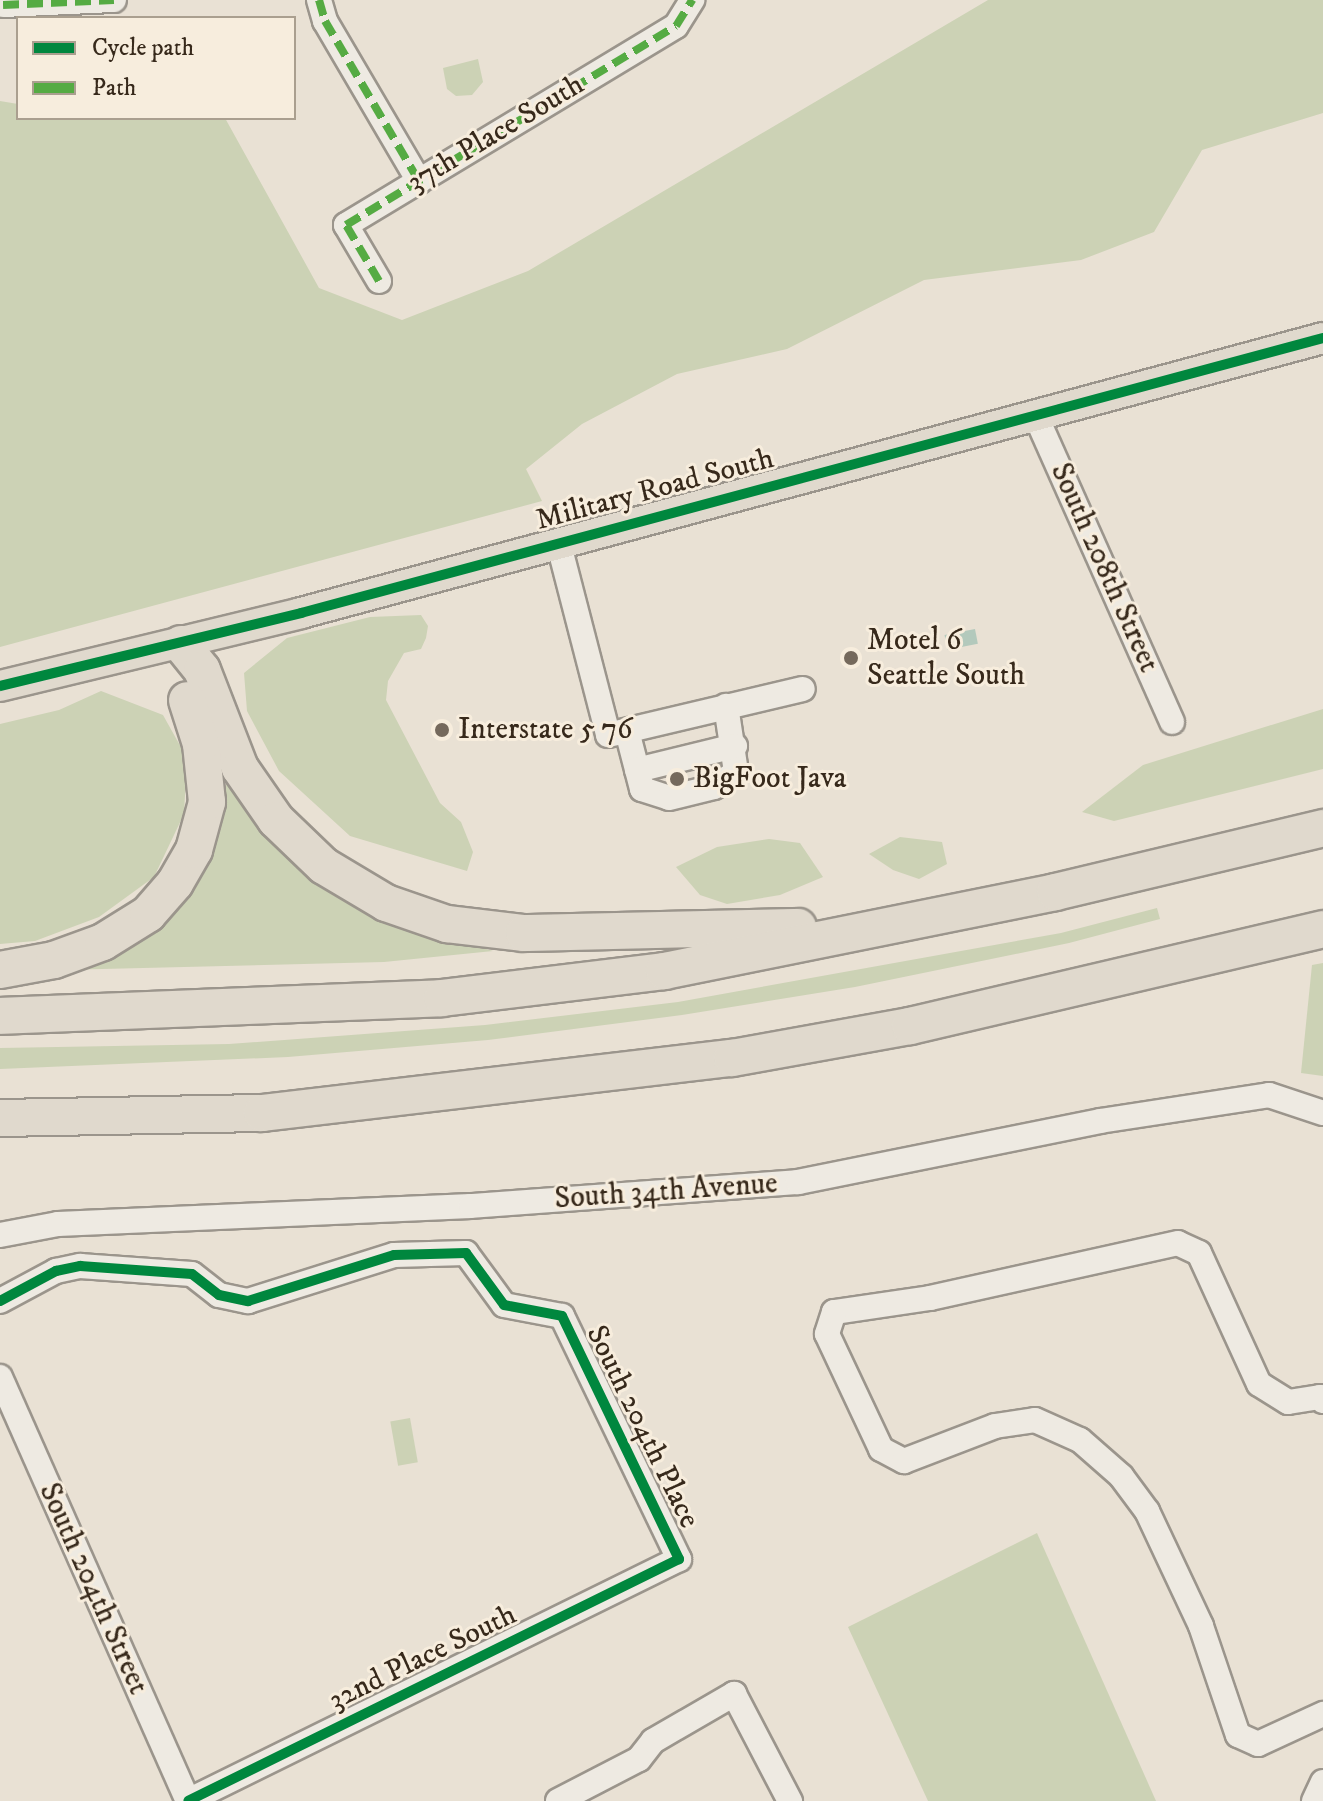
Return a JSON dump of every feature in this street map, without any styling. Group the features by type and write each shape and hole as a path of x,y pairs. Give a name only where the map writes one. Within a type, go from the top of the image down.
{"highway":[{"path":"181,644 202,670 240,768 276,820 324,866 386,903 447,924 524,933 899,925"},
{"path":"0,970 54,960 128,928 162,899 185,868 200,833 207,783 181,684 181,644"},
{"path":"0,1016 442,998 664,971 899,925 1323,828"},
{"path":"0,1118 262,1113 732,1058 910,1026 1323,929"}],"main road":[{"name":"Military Road South","path":"0,686 181,644 1323,338"}],"street":[{"path":"3,5 114,0"},
{"path":"319,0 325,21 419,181"},
{"name":"37th Place South","path":"379,281 346,225 676,26 692,0"},
{"name":"South 208th Street","path":"1035,414 1172,722"},
{"path":"558,541 608,735 803,689"},
{"path":"627,731 642,789 669,798 724,783 736,772 735,746 726,706"},
{"path":"637,770 735,746"},
{"name":"South 34th Avenue","path":"0,1235 58,1224 471,1206 798,1182 1100,1121 1269,1095 1323,1113"},
{"path":"1323,1401 1320,1397 1288,1402 1259,1384 1199,1253 1178,1243 930,1298 834,1312 827,1334 881,1449 904,1461 995,1426 1035,1420 1080,1440 1121,1476 1147,1511 1201,1626 1238,1735 1258,1744 1323,1714"},
{"name":"South 204th Place","path":"0,1301 56,1271 100,1264 192,1274 219,1295 248,1301 394,1255 445,1251 466,1253 504,1305 562,1316 679,1559"},
{"name":"South 204th Street","path":"0,1377 188,1801"},
{"name":"32nd Place South","path":"188,1801 679,1559"},
{"path":"558,1801 639,1759 653,1741 734,1694 790,1801"},
{"path":"1314,1801 1323,1782"}],"shaded area":[{"path":"988,0 1323,0 1323,113 1202,150 1154,232 1081,260 924,280 787,349 677,374 582,424 526,469 542,501 0,647 0,101 16,104 16,120 226,120 319,288 402,320 528,271"},
{"path":"478,59 483,82 472,95 456,96 447,89 443,68"},
{"path":"421,615 428,626 426,638 421,649 404,653 388,681 386,700 440,803 461,822 473,852 467,871 350,836 279,771 247,711 244,673 287,638 370,617"},
{"path":"975,629 978,644 947,650 945,635"},
{"path":"101,691 163,715 187,758 184,814 154,877 99,917 35,941 0,944 0,724 59,710"},
{"path":"1323,709 1323,769 1114,821 1082,812 1143,765"},
{"path":"227,762 421,931 493,951 384,962 61,970 170,912 213,854 225,813"},
{"path":"900,837 942,842 947,864 919,879 893,870 869,854"},
{"path":"769,839 800,843 823,877 780,895 727,904 700,895 676,867 717,847"},
{"path":"1157,908 1160,919 1069,943 855,987 682,1015 488,1040 288,1057 0,1069 0,1048 229,1044 485,1025 678,1002 1061,933"},
{"path":"1323,963 1323,1076 1301,1073 1312,965"},
{"path":"410,1418 418,1462 398,1466 390,1421"},
{"path":"1037,1533 1156,1801 928,1801 848,1627"}],"marked path":[{"path":"3,5 114,0"},
{"path":"319,0 325,21 419,181"},
{"path":"379,281 346,225 676,26 692,0"}],"cycle path":[{"path":"0,686 301,613 1323,338"},
{"path":"0,1301 56,1271 80,1266 192,1274 219,1295 248,1301 394,1255 466,1253 504,1305 562,1316 679,1559 188,1801"}],"place":[{"name":"Motel 6 Seattle South","path":"851,658"},
{"name":"Interstate 5 76","path":"442,730"},
{"name":"BigFoot Java","path":"677,779"}]}
